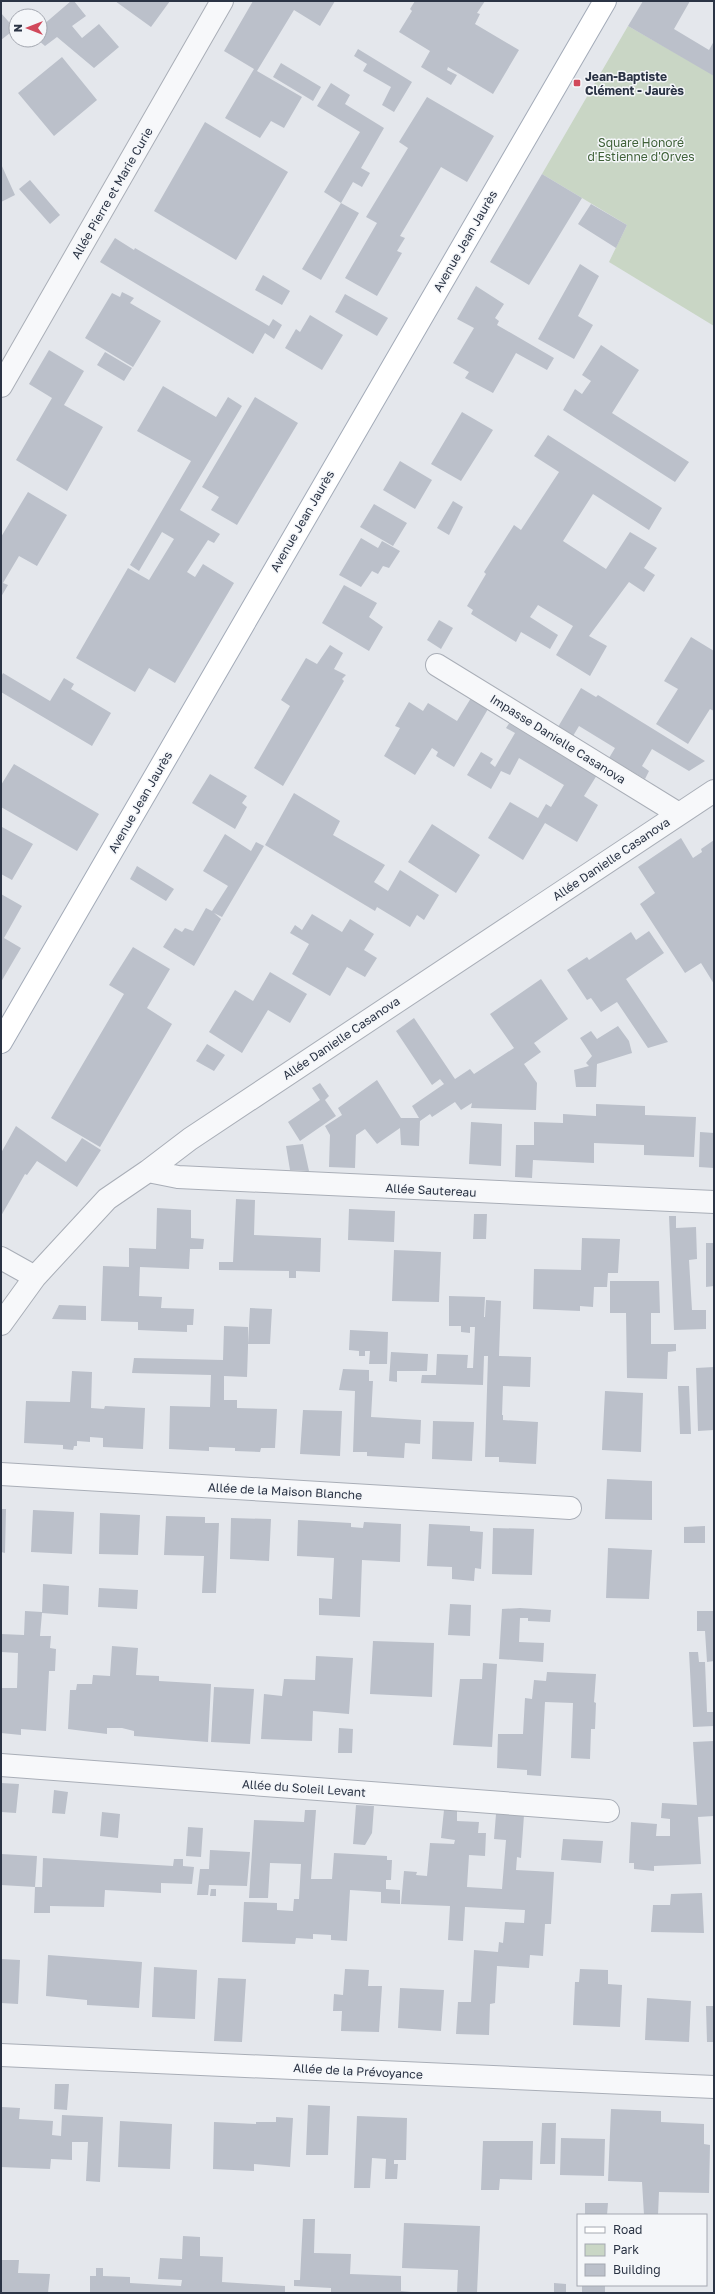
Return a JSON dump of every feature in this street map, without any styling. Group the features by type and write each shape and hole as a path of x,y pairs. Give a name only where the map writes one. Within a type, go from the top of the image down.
{"main road":[{"name":"Avenue Jean Jaurès","path":"1,1042 605,1"}],"street":[{"name":"Allée Pierre et Marie Curie","path":"1,383 222,1"},
{"name":"Impasse Danielle Casanova","path":"437,665 679,814"},
{"name":"Allée Danielle Casanova","path":"1,1324 35,1277 106,1199 148,1171 190,1139 714,790"},
{"name":"Allée Sautereau","path":"148,1171 178,1177 714,1202"},
{"path":"1,1258 35,1277"},
{"name":"Allée de la Maison Blanche","path":"1,1474 570,1508"},
{"name":"Allée du Soleil Levant","path":"1,1765 608,1811"},
{"name":"Allée de la Prévoyance","path":"1,2055 714,2088"}],"green space":[{"name":"Square Honoré d'Estienne d'Orves","path":"628,26 714,75 714,326 609,262 627,225 542,174"}],"building":[{"path":"71,1 74,1 86,16 72,26 82,38 99,24 119,47 94,68 57,37 48,44 48,21"},
{"path":"115,1 170,1 151,27"},
{"path":"253,1 335,1 320,26 294,10 257,71 302,97 284,128 271,121 260,138 225,118 254,69 224,51"},
{"path":"415,1 485,1 477,13 480,14 475,24 519,50 493,94 448,67 447,70 457,75 451,85 421,67 430,51 399,32 412,11 410,9"},
{"path":"643,1 690,1 674,29 709,50 714,41 714,76 628,26"},
{"path":"1,13 8,21 8,34 1,40"},
{"path":"358,49 412,82 394,112 382,105 391,87 363,71 367,64 354,56"},
{"path":"62,57 97,100 54,136 18,93"},
{"path":"281,63 321,87 313,101 273,77"},
{"path":"331,83 350,95 345,104 384,128 361,168 370,173 362,187 353,182 341,203 324,192 360,132 317,106"},
{"path":"427,97 494,136 467,182 441,167 400,236 405,238 397,251 402,253 377,296 345,278 377,223 366,217 408,148 399,142"},
{"path":"205,122 288,172 236,260 154,211"},
{"path":"1,164 15,195 1,202"},
{"path":"542,174 582,198 529,285 490,262"},
{"path":"30,180 60,215 50,224 19,189"},
{"path":"341,203 359,213 321,280 302,269"},
{"path":"591,204 627,225 616,248 578,224"},
{"path":"115,238 134,250 135,248 269,326 273,319 282,325 274,339 265,333 253,354 100,262"},
{"path":"580,264 599,276 578,316 593,325 574,359 538,339"},
{"path":"263,275 290,291 282,305 255,290"},
{"path":"476,286 504,304 495,318 499,321 497,325 554,358 547,370 516,353 493,393 465,378 469,372 453,363 474,328 457,319"},
{"path":"122,292 134,298 130,303 161,321 133,367 85,338 112,293 120,297"},
{"path":"345,294 388,318 377,336 335,312"},
{"path":"310,315 343,335 322,370 285,348 296,329 300,332"},
{"path":"601,345 639,370 612,413 689,462 675,482 563,410 575,389 582,394 591,381 582,375"},
{"path":"49,350 84,371 64,405 103,427 67,491 16,460 52,398 29,384"},
{"path":"105,352 132,368 124,381 97,365"},
{"path":"163,386 216,417 228,397 242,406 180,510 220,534 214,543 208,540 187,572 195,577 203,564 234,583 175,683 149,668 135,692 76,658 128,568 149,580 174,539 162,532 139,571 130,565 191,461 137,431"},
{"path":"255,397 298,423 237,525 211,510 219,497 202,487"},
{"path":"462,412 493,430 461,481 431,464"},
{"path":"548,435 662,508 649,530 593,494 563,541 606,569 630,532 657,548 644,568 655,575 644,592 629,582 589,636 607,646 590,676 556,655 573,626 538,605 530,617 558,635 550,649 521,632 516,642 471,614 473,610 467,606 486,574 484,572 514,525 521,530 559,472 534,456"},
{"path":"400,461 432,480 415,509 383,490"},
{"path":"28,492 67,515 37,566 19,556 3,583 8,585 1,597 1,537"},
{"path":"453,501 463,507 449,535 437,528"},
{"path":"374,504 407,523 393,546 360,527"},
{"path":"361,538 378,548 382,541 400,551 389,568 383,566 378,574 372,571 361,587 339,575"},
{"path":"344,585 377,603 369,617 383,627 369,651 322,623"},
{"path":"439,620 453,628 441,649 427,640"},
{"path":"691,637 714,651 714,711 710,709 688,744 656,724 678,689 664,681"},
{"path":"330,645 343,653 334,669 346,675 342,679 344,681 283,786 254,768 290,706 281,700 306,658 317,664"},
{"path":"3,673 50,701 64,678 74,684 71,689 111,713 92,746 1,692 1,677"},
{"path":"581,688 596,697 598,695 705,761 689,771 652,749 642,766 649,771 645,779 609,758 615,748 579,726 573,736 558,727"},
{"path":"471,698 488,709 454,767 436,756 438,752 432,748 415,775 384,756 400,728 395,726 409,702 423,711 428,703 457,721"},
{"path":"510,722 597,775 584,796 598,805 577,842 545,823 523,860 488,838 510,802 538,818 546,804 551,807 564,785 519,758 510,775 501,771 491,789 467,775 481,752 493,759 490,763 495,767 515,733 506,728"},
{"path":"14,764 99,814 77,851 1,807 1,785"},
{"path":"210,774 247,796 242,803 247,807 235,829 192,803"},
{"path":"294,793 340,821 333,835 385,865 374,882 388,891 400,870 439,895 424,920 417,915 410,927 377,907 375,911 265,845"},
{"path":"432,824 480,855 456,893 408,862"},
{"path":"2,827 33,844 12,880 1,874"},
{"path":"225,834 251,851 256,842 264,846 222,917 214,913 221,919 194,966 163,947 175,928 182,932 185,928 193,931 206,908 212,911 228,886 203,871"},
{"path":"681,838 693,858 702,852 701,849 714,840 714,984 701,963 685,973 640,904 655,893 638,867"},
{"path":"137,866 174,889 166,901 130,879"},
{"path":"1,894 22,906 4,938 21,948 1,982"},
{"path":"312,914 342,932 350,919 374,934 364,950 377,958 365,977 347,967 330,996 292,974 309,944 290,933 295,925 302,930"},
{"path":"649,931 664,953 626,979 668,1042 648,1048 617,1002 601,1012 591,998 587,1000 567,970 587,957 589,960 631,932 636,940"},
{"path":"133,947 170,969 147,1008 172,1024 100,1147 51,1118 124,994 109,985"},
{"path":"270,972 307,994 290,1023 268,1010 242,1053 209,1032 235,990 253,1001"},
{"path":"541,979 568,1019 534,1043 541,1052 524,1064 537,1083 536,1110 471,1108 472,1103 461,1110 455,1102 432,1117 430,1114 420,1121 419,1146 401,1145 400,1128 377,1144 365,1129 356,1135 355,1168 329,1167 330,1135 325,1126 342,1115 338,1108 377,1080 401,1118 419,1118 412,1106 444,1084 440,1079 432,1085 396,1031 414,1018 455,1079 470,1069 474,1074 514,1048 490,1014"},
{"path":"618,1026 629,1041 632,1053 597,1064 596,1087 576,1087 574,1070 589,1066 586,1063 592,1056 580,1038 591,1031 597,1039"},
{"path":"207,1044 225,1055 214,1071 196,1061"},
{"path":"320,1083 329,1096 325,1100 336,1116 300,1141 288,1122 320,1100 312,1088"},
{"path":"596,1104 645,1106 645,1115 696,1117 694,1157 644,1155 644,1145 594,1143 594,1163 533,1160 532,1178 515,1177 516,1145 534,1145 534,1122 563,1123 563,1114 596,1116"},
{"path":"471,1122 502,1124 501,1166 469,1164"},
{"path":"16,1126 66,1162 82,1138 101,1150 77,1187 37,1161 27,1175 25,1174 1,1216 1,1153"},
{"path":"700,1132 714,1133 714,1168 699,1167"},
{"path":"303,1144 309,1171 290,1170 286,1146"},
{"path":"236,1199 255,1200 254,1235 321,1238 320,1272 296,1271 296,1278 289,1278 289,1271 219,1270 219,1262 233,1262"},
{"path":"157,1208 191,1210 191,1238 204,1239 203,1249 190,1249 189,1269 140,1267 139,1296 162,1297 161,1308 194,1309 193,1325 187,1325 187,1332 138,1330 138,1322 101,1321 103,1266 129,1267 129,1248 156,1249"},
{"path":"349,1209 395,1211 394,1242 348,1240"},
{"path":"474,1214 487,1214 486,1239 473,1239"},
{"path":"669,1216 676,1216 676,1228 696,1227 697,1259 689,1260 692,1310 706,1310 706,1329 674,1330"},
{"path":"582,1238 620,1239 618,1273 608,1273 607,1287 594,1287 593,1307 580,1306 580,1311 533,1309 534,1269 581,1270"},
{"path":"706,1243 714,1243 714,1286 706,1287"},
{"path":"394,1250 441,1252 439,1302 392,1301"},
{"path":"610,1281 659,1281 660,1313 651,1313 651,1344 676,1344 676,1351 668,1352 667,1379 627,1378 626,1313 610,1313"},
{"path":"449,1296 485,1297 484,1317 486,1300 501,1301 499,1356 531,1357 530,1387 503,1386 502,1415 503,1420 538,1422 536,1464 499,1462 499,1457 485,1457 488,1356 484,1356 483,1385 421,1383 422,1375 436,1375 437,1354 468,1355 467,1368 473,1368 475,1327 470,1327 470,1333 461,1332 461,1326 449,1326"},
{"path":"59,1305 86,1306 86,1320 52,1319"},
{"path":"250,1308 272,1309 270,1344 248,1344"},
{"path":"224,1326 248,1327 248,1347 247,1377 224,1376 224,1400 237,1400 237,1408 277,1409 275,1448 261,1448 260,1452 235,1451 235,1448 209,1447 209,1451 169,1449 170,1406 210,1407 211,1375 132,1373 134,1358 223,1360"},
{"path":"350,1330 388,1332 387,1364 369,1364 370,1351 365,1351 365,1356 359,1356 359,1351 349,1350"},
{"path":"391,1352 428,1354 427,1371 397,1371 397,1382 389,1381"},
{"path":"714,1367 714,1430 698,1431 696,1368"},
{"path":"343,1369 369,1370 369,1381 373,1381 371,1417 421,1420 420,1444 405,1443 404,1458 367,1456 367,1452 353,1452 355,1391 339,1390"},
{"path":"72,1371 92,1372 91,1408 104,1409 105,1406 145,1408 143,1449 103,1447 103,1438 90,1437 90,1442 77,1441 77,1446 74,1446 73,1450 63,1449 63,1445 24,1443 26,1401 70,1402"},
{"path":"678,1386 689,1386 691,1434 680,1434"},
{"path":"605,1391 643,1393 641,1452 602,1450"},
{"path":"303,1410 342,1411 340,1456 300,1454"},
{"path":"433,1421 474,1422 472,1461 432,1459"},
{"path":"607,1479 652,1481 652,1520 605,1519"},
{"path":"1,1509 6,1509 5,1553 1,1552"},
{"path":"33,1510 74,1512 72,1554 31,1552"},
{"path":"100,1513 140,1515 138,1555 99,1554"},
{"path":"166,1516 205,1517 205,1523 219,1523 216,1593 202,1593 204,1556 164,1555"},
{"path":"231,1518 271,1519 269,1561 230,1559"},
{"path":"298,1520 351,1523 351,1527 363,1528 364,1522 401,1524 400,1562 362,1560 360,1617 319,1615 319,1598 332,1599 334,1558 297,1556"},
{"path":"429,1524 470,1526 470,1531 483,1532 481,1569 475,1568 474,1581 452,1579 452,1567 427,1566"},
{"path":"705,1526 705,1543 684,1543 684,1527"},
{"path":"493,1528 534,1529 532,1575 492,1574"},
{"path":"608,1548 652,1550 649,1599 606,1598"},
{"path":"43,1584 69,1586 68,1615 42,1613 40,1636 51,1636 50,1648 56,1649 55,1671 49,1671 46,1731 21,1729 21,1735 1,1733 1,1688 17,1688 18,1653 1,1652 1,1634 24,1635 25,1611 42,1612"},
{"path":"99,1588 138,1590 137,1609 98,1607"},
{"path":"450,1604 471,1605 470,1636 448,1635"},
{"path":"520,1608 551,1610 550,1622 528,1621 528,1618 520,1618 519,1642 544,1643 543,1662 499,1659 502,1609"},
{"path":"697,1611 714,1611 714,1661 707,1662 705,1631 697,1631"},
{"path":"373,1641 434,1643 432,1697 370,1694"},
{"path":"112,1646 138,1648 136,1675 159,1676 159,1681 211,1684 208,1742 134,1736 134,1731 122,1728 107,1728 107,1734 68,1729 70,1690 76,1690 77,1684 92,1684 93,1675 110,1676"},
{"path":"689,1652 698,1652 699,1662 705,1662 707,1712 714,1712 714,1726 693,1727"},
{"path":"316,1656 353,1658 349,1714 313,1711 312,1741 261,1739 264,1694 282,1696 284,1679 315,1680"},
{"path":"483,1663 497,1664 492,1747 453,1745 460,1679 482,1679"},
{"path":"547,1672 596,1674 594,1702 596,1703 595,1729 591,1729 590,1759 571,1758 573,1703 545,1702 541,1776 527,1775 527,1770 497,1768 498,1734 523,1734 525,1698 532,1699 534,1680 546,1681"},
{"path":"214,1687 254,1689 250,1744 211,1742"},
{"path":"339,1728 353,1729 352,1753 338,1753"},
{"path":"714,1741 714,1816 698,1817 701,1864 654,1866 654,1871 634,1869 634,1863 629,1863 631,1822 657,1824 656,1836 670,1836 670,1819 661,1818 662,1803 697,1805 693,1742"},
{"path":"1,1783 19,1784 16,1813 1,1812"},
{"path":"54,1790 68,1792 65,1814 52,1813"},
{"path":"356,1805 374,1806 372,1833 365,1845 353,1844"},
{"path":"305,1810 316,1810 311,1879 332,1879 334,1853 387,1856 387,1860 392,1860 391,1880 386,1880 386,1889 400,1890 400,1904 381,1903 381,1892 350,1890 347,1941 331,1940 331,1935 313,1934 313,1939 296,1938 295,1944 242,1942 244,1902 277,1903 277,1910 293,1911 294,1899 299,1899 301,1864 270,1863 268,1898 249,1898 254,1820 304,1822"},
{"path":"444,1810 457,1811 457,1821 479,1822 478,1833 486,1833 485,1856 469,1855 467,1887 502,1889 506,1840 494,1839 496,1814 524,1815 521,1858 517,1857 516,1870 554,1872 551,1924 545,1924 543,1956 530,1955 529,1968 497,1966 495,2003 490,2004 489,2035 456,2034 458,2002 471,2002 474,1950 498,1952 499,1942 503,1943 505,1922 524,1923 525,1910 465,1907 463,1941 448,1940 450,1906 401,1904 404,1871 417,1872 416,1875 427,1876 430,1843 454,1844 455,1840 441,1838"},
{"path":"102,1812 120,1814 118,1838 100,1836"},
{"path":"188,1827 203,1828 201,1857 186,1856"},
{"path":"563,1839 603,1841 601,1863 561,1860"},
{"path":"210,1850 250,1852 247,1886 209,1885 208,1895 197,1895 200,1869 209,1869"},
{"path":"1,1854 37,1856 35,1887 1,1885"},
{"path":"43,1858 173,1866 174,1859 183,1859 183,1866 194,1867 192,1884 161,1883 161,1893 105,1890 104,1907 50,1906 50,1913 34,1913 35,1887 42,1887"},
{"path":"211,1889 216,1889 216,1896 210,1896"},
{"path":"702,1893 704,1933 651,1932 653,1905 670,1905 671,1894"},
{"path":"48,1955 142,1962 139,2008 87,2005 87,2000 46,1996"},
{"path":"1,1959 20,1960 18,2004 1,2003"},
{"path":"154,1967 197,1970 195,2019 152,2017"},
{"path":"345,1969 369,1970 368,1986 382,1986 379,2032 341,2031 342,2011 333,2011 334,1994 343,1995"},
{"path":"580,1969 608,1970 608,1984 622,1985 620,2027 573,2025 575,1982 579,1982"},
{"path":"218,1978 246,1979 242,2042 214,2041"},
{"path":"400,1988 444,1990 441,2031 398,2028"},
{"path":"647,1998 691,2001 689,2042 645,2040"},
{"path":"706,2006 714,2006 714,2042 707,2042"},
{"path":"55,2084 69,2084 67,2110 54,2109"},
{"path":"308,2105 330,2106 328,2155 306,2155"},
{"path":"2,2107 20,2108 19,2119 53,2121 52,2135 61,2136 62,2115 103,2117 100,2182 86,2181 88,2142 72,2142 72,2160 51,2159 50,2169 1,2167"},
{"path":"611,2109 661,2111 661,2122 704,2124 704,2144 710,2145 709,2193 659,2192 658,2214 644,2214 642,2182 608,2181"},
{"path":"357,2116 407,2118 406,2160 394,2160 394,2164 398,2164 397,2179 385,2179 386,2159 372,2158 370,2188 354,2188"},
{"path":"276,2117 293,2118 290,2167 254,2164 254,2171 213,2169 214,2122 256,2124 256,2122 276,2122"},
{"path":"120,2121 172,2124 170,2169 118,2167"},
{"path":"542,2123 556,2123 555,2164 540,2164"},
{"path":"561,2138 605,2139 604,2176 560,2175"},
{"path":"483,2141 533,2141 532,2180 500,2179 499,2190 481,2190"},
{"path":"585,2203 608,2203 607,2214 585,2214"},
{"path":"303,2219 315,2219 314,2253 351,2254 350,2274 401,2276 401,2291 421,2293 331,2293 331,2288 294,2286 294,2280 300,2280"},
{"path":"404,2223 480,2226 477,2293 457,2293 458,2270 402,2268"},
{"path":"183,2236 200,2237 200,2256 223,2257 222,2282 285,2286 285,2293 90,2293 90,2276 96,2276 96,2268 103,2268 103,2276 130,2277 130,2283 181,2286 182,2280 158,2279 160,2258 182,2259"},
{"path":"1,2260 19,2260 18,2273 50,2274 48,2293 1,2293"},
{"path":"554,2283 566,2284 566,2293 554,2293"},
{"path":"582,2286 605,2286 605,2293 582,2293"}],"place":[{"name":"Jean-Baptiste Clément - Jaurès","path":"577,83"}]}
